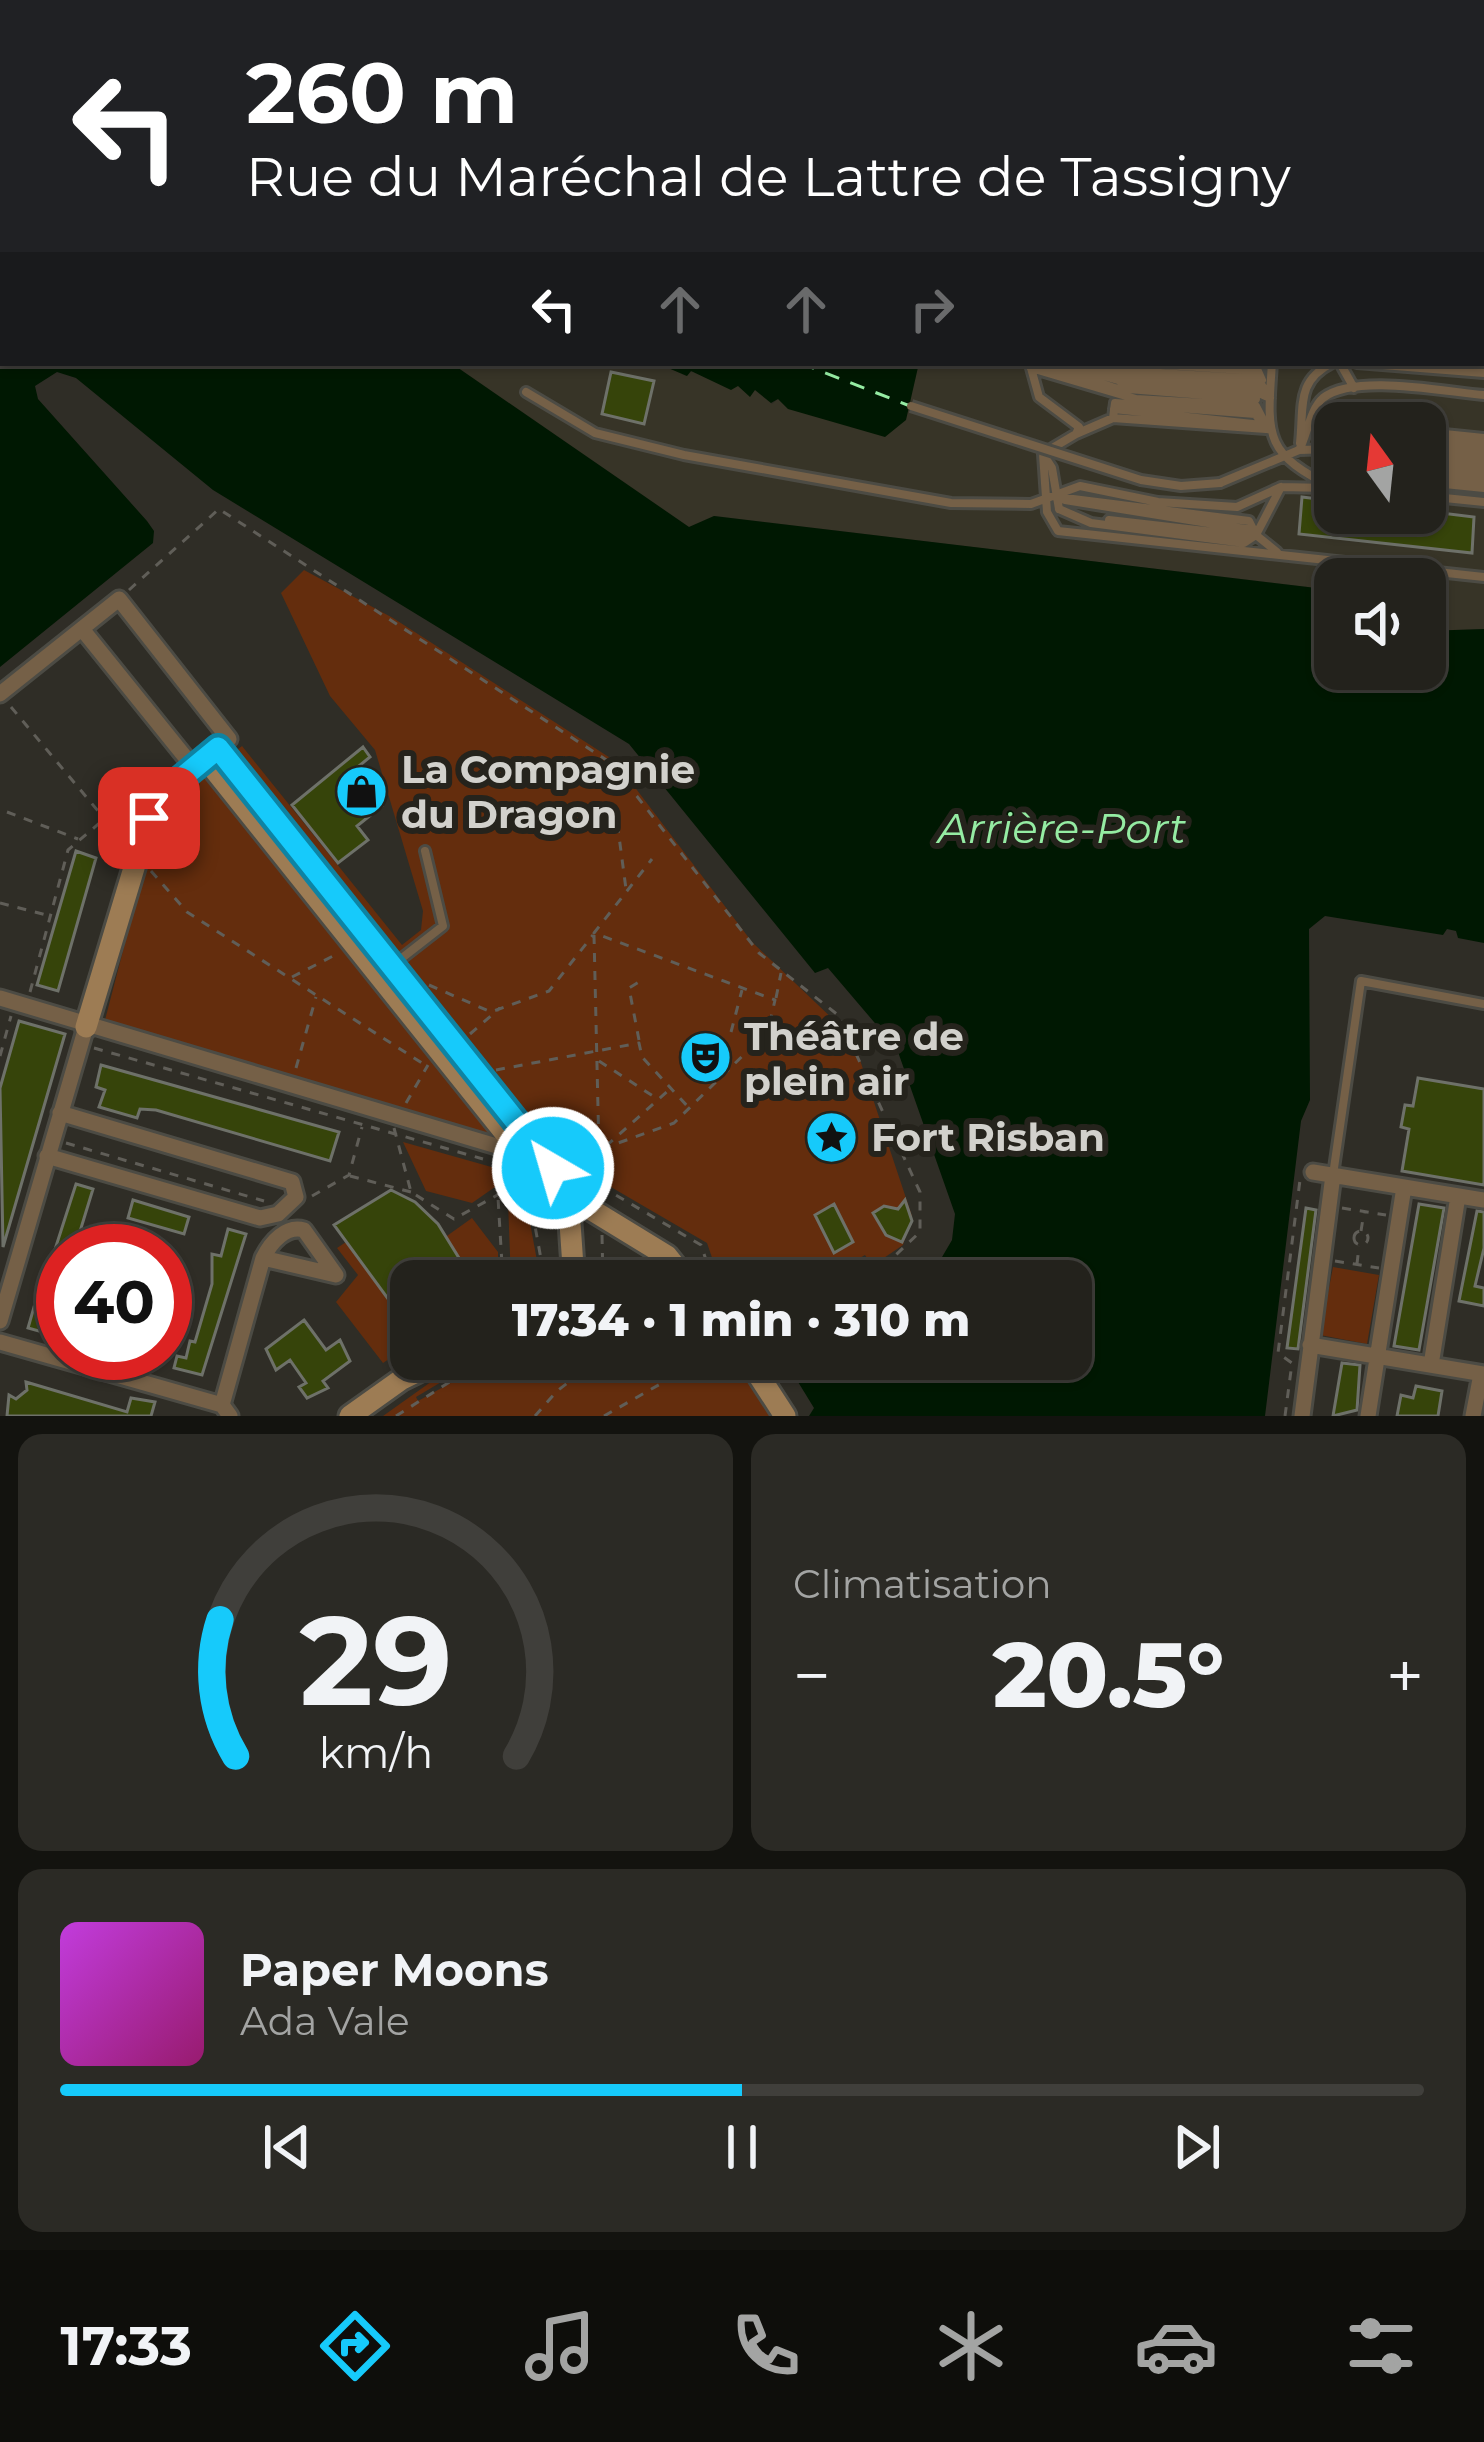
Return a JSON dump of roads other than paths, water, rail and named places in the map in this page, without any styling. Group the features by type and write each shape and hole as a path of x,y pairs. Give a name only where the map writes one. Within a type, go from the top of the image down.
{"street":[{"path":"0,694 119,599 211,753 561,1203 671,1260"},
{"path":"82,629 211,753 392,966 579,1216 576,1260"},
{"path":"0,1321 155,800 211,753"},
{"path":"14,1002 84,1036 291,1086 523,1154"},
{"path":"50,1148 260,1217 270,1218 290,1205 298,1191 292,1182 60,1113"},
{"path":"1313,1172 1484,1200"},
{"path":"1302,1416 1333,1175"},
{"path":"1368,1416 1404,1187"},
{"path":"1431,1365 1458,1196"},
{"path":"0,1342 226,1410 263,1258"},
{"path":"1310,1346 1482,1374 1473,1416"},
{"path":"350,1416 401,1380"},
{"path":"371,1416 417,1380"},
{"path":"762,1380 782,1411"}],"lane":[{"path":"1034,366 1033,389 1077,422 1076,434"},
{"path":"1037,366 1136,399 1256,406 1285,456 1314,475"},
{"path":"1038,366 1115,388 1256,399"},
{"path":"1068,366 1132,384 1257,392 1270,398"},
{"path":"1087,366 1132,377 1257,386 1270,398"},
{"path":"1115,366 1258,379 1270,398"},
{"path":"1181,366 1258,371 1270,398"},
{"path":"1268,366 1268,429"},
{"path":"1299,450 1302,386 1312,373 1329,366"},
{"path":"1338,366 1354,388"},
{"path":"1395,366 1484,373"},
{"path":"1299,450 1323,398 1354,388 1376,385 1484,395"},
{"path":"526,392 595,433 684,455 951,503 1031,504 1080,486 1157,502 1237,507 1281,487 1314,488"},
{"path":"910,406 1142,480 1220,483 1299,450 1314,450"},
{"path":"1114,410 1268,429"},
{"path":"1051,522 1052,468 1043,454 1114,410 1256,414 1268,429"},
{"path":"1446,459 1484,463"},
{"path":"1446,459 1484,463"},
{"path":"1446,459 1484,463"},
{"path":"1053,496 1059,508 1091,521 1244,543 1256,535 1281,487"},
{"path":"1053,496 1248,528 1278,553"},
{"path":"1446,498 1484,502"},
{"path":"1031,504 1058,531 1484,577"},
{"path":"392,966 443,926 425,851"},
{"path":"1333,1175 1360,981 1484,1004"}],"water":[{"name":"Arrière-Port","path":"0,366 455,366 689,527 714,516 1314,588 1314,690 1446,690 1446,630 1484,629 1484,943 1458,938 1456,931 1447,929 1443,935 1325,916 1309,929 1310,1100 1301,1121 1265,1416 809,1416 814,1408 797,1380 1092,1380 1092,1260 940,1260 952,1240 955,1214 897,1049 828,968 815,973 629,744 213,490 76,378 57,372 35,386 38,399 147,521 154,531 153,543 0,667"},
{"path":"663,366 918,366 906,420 885,437 788,409 778,399 771,403 755,390 750,397 738,386 731,390 691,371 687,376"}],"place":[{"name":"La Compagnie du Dragon","path":"362,791"},
{"name":"Théâtre de plein air","path":"705,1058"},
{"name":"Fort Risban","path":"832,1137"}]}
